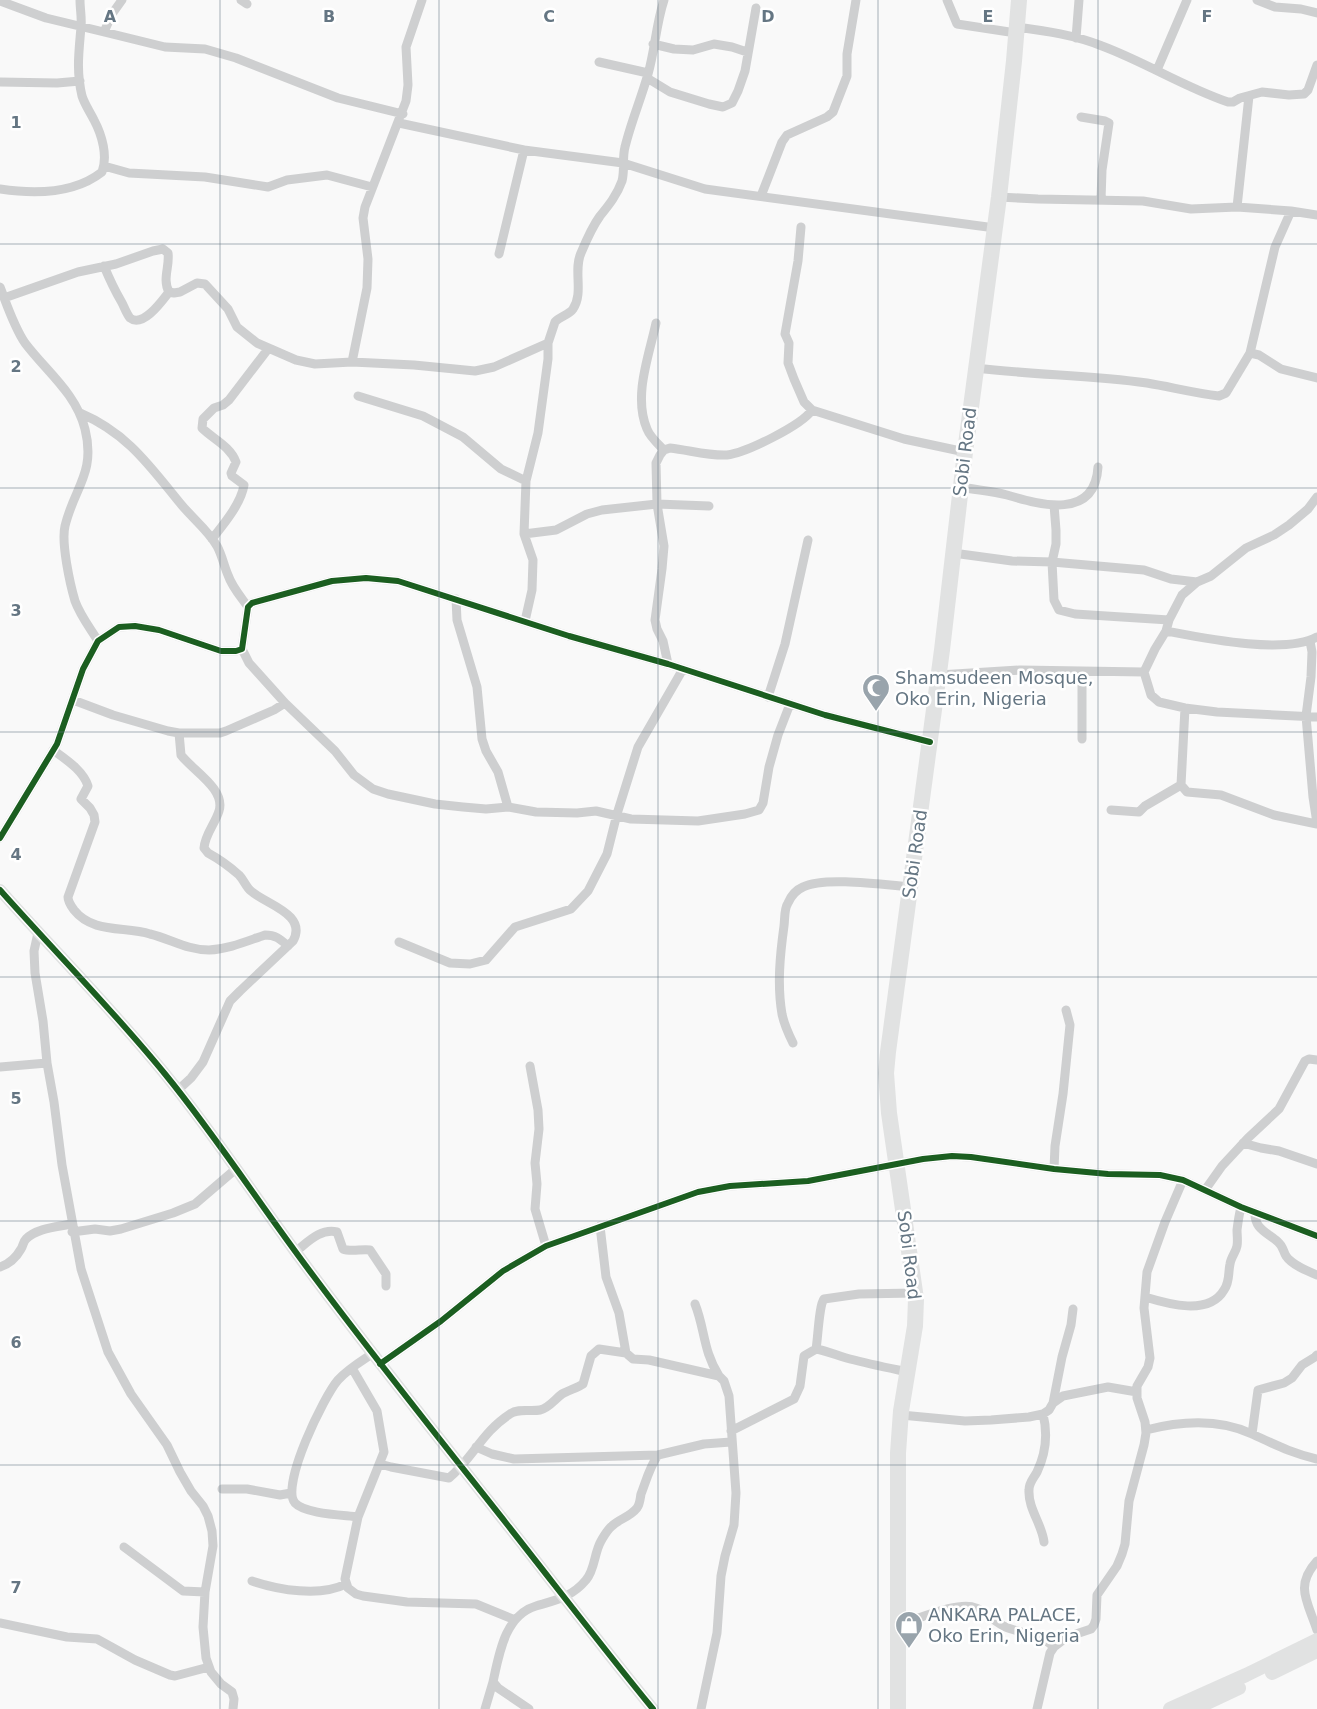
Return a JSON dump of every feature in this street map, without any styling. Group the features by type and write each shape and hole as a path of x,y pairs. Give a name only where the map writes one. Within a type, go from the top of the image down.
{"highway":[{"name":"Sobi Road","path":"898,1709 898,1453 900,1415 915,1326 915,1293 889,1113 886,1073 939,675 965,452 999,197 1019,0"}],"main road":[{"path":"1170,1709 1246,1676 1317,1640"},
{"path":"1194,1709 1317,1651"}],"street":[{"path":"0,189 59,190 83,184 102,172 104,166 103,144 82,96 80,81 78,44 81,26 80,0"},
{"path":"104,32 112,14 122,0"},
{"path":"352,362 364,311 367,288 368,259 363,218 372,186 401,118 406,101 408,85 406,47 422,0"},
{"path":"525,621 532,590 532,560 524,534 526,481 538,433 548,359 548,343 555,322 572,310 575,305 578,293 577,264 580,255 590,231 609,207 623,179 624,150 632,118 647,75 664,0"},
{"path":"761,196 782,142 787,135 827,117 833,112 837,104 847,76 847,54 856,0"},
{"path":"947,0 957,24 1049,31 1076,38 1102,46 1157,70 1196,90 1228,102 1262,92 1289,95 1304,94 1308,90 1317,66"},
{"path":"1076,38 1079,0"},
{"path":"1157,70 1188,0"},
{"path":"1257,0 1275,7 1301,9 1317,13"},
{"path":"0,1 46,18 165,47 205,50 228,56 338,98 401,118 524,150 624,163 704,189 995,228"},
{"path":"599,62 647,75 670,92 723,107 732,103 745,71 756,8"},
{"path":"653,44 674,50 693,50 714,44 747,52"},
{"path":"0,82 57,83 80,81"},
{"path":"1237,207 1248,96"},
{"path":"1081,117 1109,123 1102,170 1101,200"},
{"path":"499,254 524,150"},
{"path":"104,166 129,173 214,178 268,187 287,180 327,175 372,186"},
{"path":"999,197 1143,201 1191,209 1237,207 1317,215"},
{"path":"976,368 1026,374 1080,376 1148,384 1218,396 1226,393 1250,353 1275,247 1291,211"},
{"path":"801,227 798,262 785,334 789,343 788,363 804,402 812,410 904,439 965,452"},
{"path":"4,298 78,272 128,261 153,251 166,250 169,259 165,279 169,292"},
{"path":"104,266 112,286 132,319 139,320 144,318 156,308 169,292"},
{"path":"169,292 180,292 197,283 205,284 228,309 237,327 257,343 296,360 315,364 352,362 414,365 475,371 494,367 548,343"},
{"path":"0,287 23,340 55,376 80,413 88,444 88,465 83,483 67,519 64,529 64,541 76,602 98,641"},
{"path":"656,323 641,397 648,431 664,450"},
{"path":"212,539 227,520 241,495 244,485 232,476 231,473 236,462 233,454 202,428 202,419 214,408 223,405 229,400 268,349"},
{"path":"1250,353 1259,355 1281,369 1317,378"},
{"path":"358,396 423,416 462,437 501,470 526,481"},
{"path":"668,664 663,641 655,620 664,546 657,504 656,463 660,455 664,450 670,448 705,454 729,455 778,436 798,423 812,410"},
{"path":"80,413 110,428 134,449 212,539 228,576 248,607"},
{"path":"961,487 1006,495 1024,501 1054,505 1067,504 1085,498 1091,492 1095,484 1098,466"},
{"path":"1317,497 1308,509 1288,525 1274,535 1246,548 1211,576 1197,582 1182,595 1169,620 1166,631 1144,672 1151,695 1159,702 1184,708 1217,712 1317,717"},
{"path":"524,534 556,530 587,514 602,510 657,504 709,506"},
{"path":"1054,505 1056,544 1052,562 1054,600 1059,610 1075,614 1169,620"},
{"path":"768,698 785,644 808,540"},
{"path":"953,553 1012,561 1052,562 1144,570 1171,578 1197,582"},
{"path":"790,704 778,735 769,767 763,803 759,810 698,821 631,818 596,810 577,813 536,812 508,807 486,810 435,804 388,794 373,788 354,775 335,751 285,703 249,663 242,649 248,607 252,603 332,581 366,578 398,581 569,636 668,664 768,698 930,742"},
{"path":"456,599 457,620 477,687 482,739 486,751 498,772 508,807"},
{"path":"0,838 53,750 83,669 98,641 119,627 135,626 159,630 221,652 242,649"},
{"path":"1166,631 1190,636 1281,646 1313,639 1306,716 1317,823 1274,815 1221,795 1187,792 1182,785 1184,708"},
{"path":"399,942 450,963 470,964 486,960 515,927 531,920 571,909 588,891 607,854 617,814 638,747 683,669"},
{"path":"939,675 1020,670 1144,672"},
{"path":"1082,671 1082,739"},
{"path":"73,700 114,716 153,728 179,733 226,731 274,710 285,703"},
{"path":"178,1090 191,1078 203,1062 230,1002 294,941 297,930 296,924 285,912 252,892 241,876 204,848 208,830 220,807 218,798 208,782 181,755 179,733"},
{"path":"53,750 69,761 85,778 88,786 81,799 90,808 95,818 93,830 82,855 68,897 70,904 81,917 100,926 141,931 191,948 222,949 273,935 288,946"},
{"path":"1111,810 1139,812 1182,785"},
{"path":"793,1043 782,1015 780,966 786,905 793,893 804,886 814,883 844,882 910,887"},
{"path":"0,890 104,1002 178,1090 237,1168 295,1252 376,1359 653,1709"},
{"path":"38,933 34,951 35,973 43,1021 46,1063 54,1102 62,1165 80,1270 108,1352 131,1394 167,1445 180,1472 208,1516 213,1546 205,1592 203,1627 206,1658 211,1672 221,1684 232,1692 234,1699 233,1709"},
{"path":"1054,1169 1055,1146 1070,1025 1066,1010"},
{"path":"1205,1190 1222,1166 1243,1143 1279,1109 1306,1061 1309,1059 1317,1060"},
{"path":"0,1067 46,1063"},
{"path":"530,1066 539,1120 538,1149 535,1163 537,1184 535,1210 546,1246"},
{"path":"1243,1143 1279,1151 1317,1164"},
{"path":"358,1517 309,1510 299,1506 292,1498 291,1493 300,1454 315,1418 338,1380 352,1368 376,1359 441,1321 503,1271 546,1246 698,1192 730,1186 808,1181 923,1159 952,1156 971,1157 1054,1169 1108,1174 1160,1175 1183,1180 1241,1207 1317,1236"},
{"path":"0,1267 13,1260 21,1250 24,1241 32,1234 47,1229 121,1229 173,1213 194,1204 237,1168"},
{"path":"1037,1709 1050,1653 1054,1647 1067,1637 1081,1633 1094,1625 1097,1595 1117,1566 1125,1544 1129,1501 1144,1445 1146,1430 1137,1398 1137,1386 1148,1367 1150,1358 1144,1308 1147,1272 1183,1180"},
{"path":"1145,1297 1181,1305 1206,1305 1219,1297 1229,1279 1230,1262 1236,1248 1241,1207"},
{"path":"1255,1212 1258,1228 1281,1244 1286,1256 1290,1260 1317,1275"},
{"path":"600,1226 606,1277 619,1313 626,1353"},
{"path":"295,1252 322,1233 337,1232 343,1249 348,1252 357,1249 370,1250 374,1254 386,1274 386,1286"},
{"path":"816,1349 819,1335 820,1306 824,1299 859,1294 915,1293"},
{"path":"695,1304 706,1349 719,1376 724,1381 728,1396 736,1493 734,1525 725,1556 717,1633 701,1709"},
{"path":"1053,1404 1073,1309"},
{"path":"380,1464 391,1468 447,1478 462,1468 488,1430 509,1414 519,1411 541,1410 549,1406 560,1396 581,1386 591,1356 599,1348 626,1353 633,1359 658,1362 719,1376"},
{"path":"731,1430 794,1399 800,1386 804,1356 816,1349 908,1372"},
{"path":"1252,1434 1258,1390 1284,1383 1292,1378 1302,1365 1317,1355"},
{"path":"352,1368 377,1411 384,1442 384,1452 358,1517 345,1579 348,1588 356,1594 363,1596 407,1602 476,1604 515,1620"},
{"path":"900,1415 964,1422 1029,1417 1043,1414 1063,1396 1108,1387 1137,1392"},
{"path":"1043,1414 1046,1425 1044,1454 1031,1482 1029,1492 1032,1510 1043,1534 1044,1542"},
{"path":"1146,1430 1196,1422 1213,1423 1252,1434 1294,1454 1317,1459"},
{"path":"476,1446 492,1454 514,1459 658,1455 704,1444 731,1442"},
{"path":"485,1709 501,1647 509,1628 525,1611 565,1598 585,1581 589,1576 599,1544 611,1526 632,1513 638,1506 658,1455"},
{"path":"222,1489 246,1489 280,1496 291,1493"},
{"path":"124,1546 183,1591 205,1592"},
{"path":"1317,1561 1308,1574 1304,1589 1317,1630"},
{"path":"252,1581 272,1588 291,1590 330,1589 346,1584"},
{"path":"898,1625 932,1612 973,1607 1007,1628 1040,1637 1054,1647"},
{"path":"0,1623 66,1637 97,1639 135,1660 170,1676 209,1667"},
{"path":"493,1682 498,1688 529,1709"}],"cycle path":[{"path":"0,838 57,744 83,669 98,641 119,627 135,626 159,630 221,651 236,651 242,649 248,607 252,603 332,581 366,578 398,581 569,636 668,664 825,715 930,742"},
{"path":"0,890 145,1050 185,1099 296,1253 362,1340 653,1709"},
{"path":"380,1364 441,1321 503,1271 546,1246 698,1192 730,1186 808,1181 923,1159 952,1156 971,1157 1054,1169 1108,1174 1160,1175 1183,1180 1241,1207 1317,1236"}],"place":[{"name":"Shamsudeen Mosque, Oko Erin, Nigeria","path":"876,712"},
{"name":"ANKARA PALACE, Oko Erin, Nigeria","path":"909,1649"}]}
